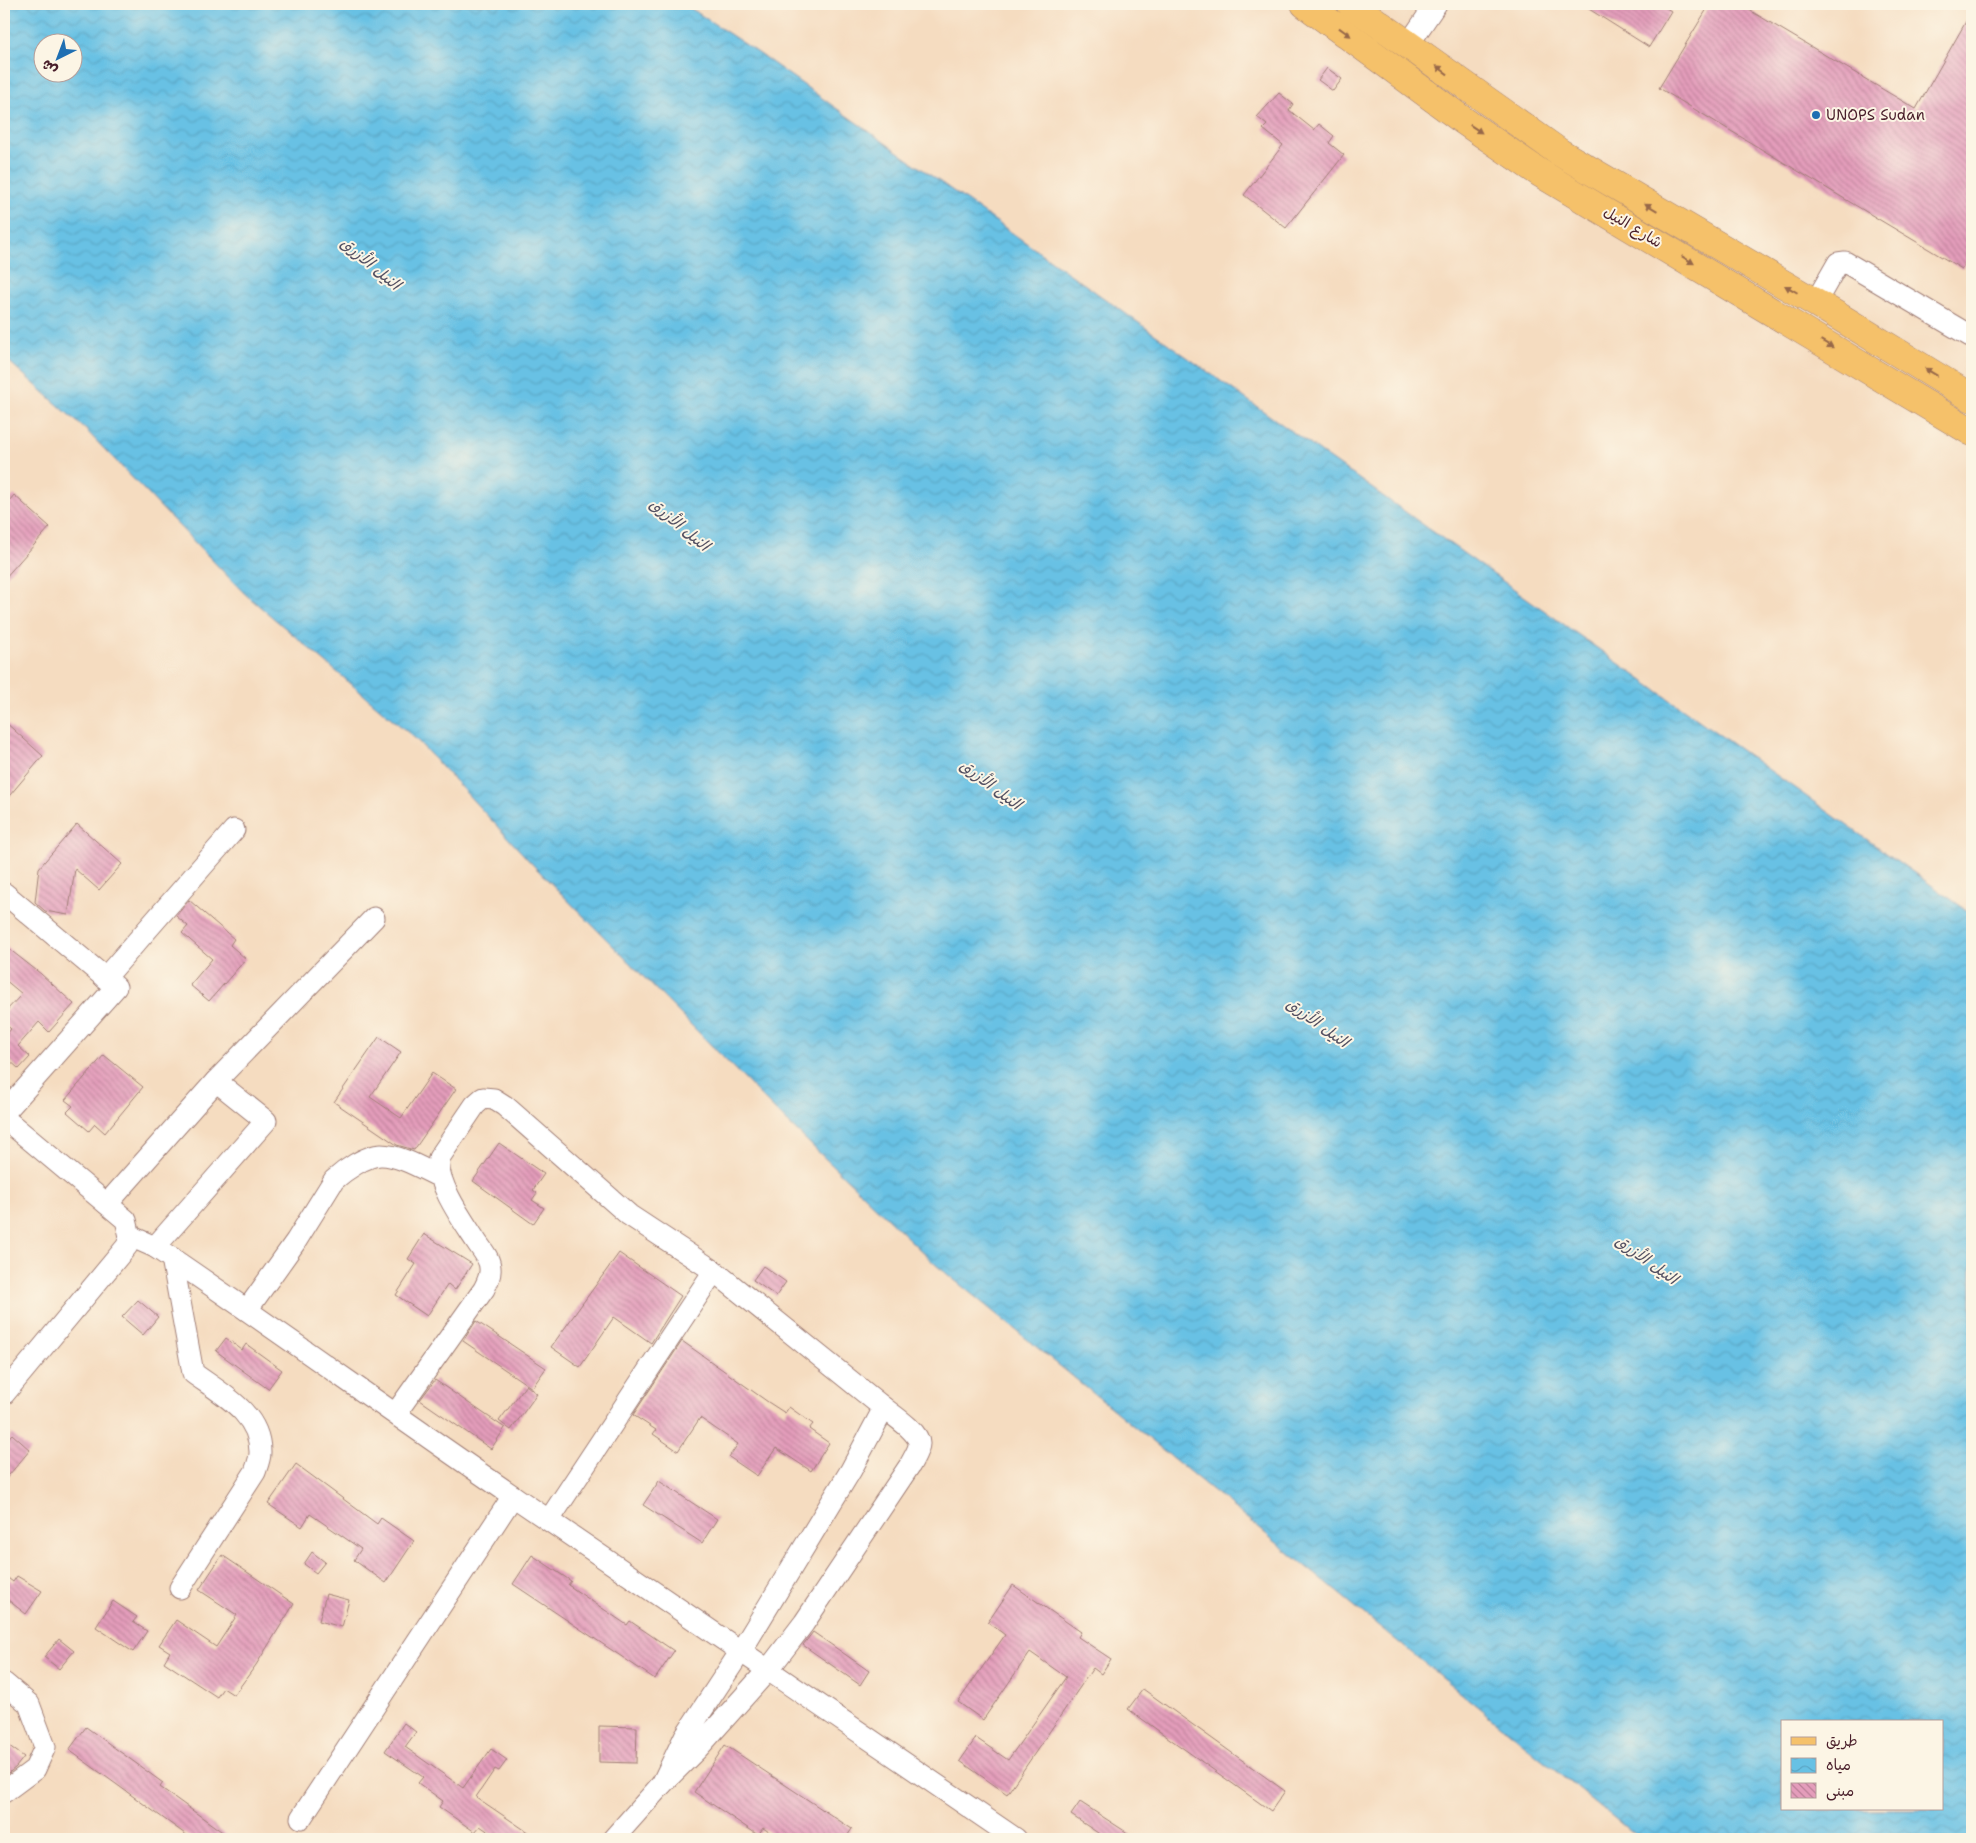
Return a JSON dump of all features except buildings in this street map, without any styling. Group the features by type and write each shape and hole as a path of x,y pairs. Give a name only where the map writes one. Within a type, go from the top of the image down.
{"main road":[{"name":"شارع النيل","path":"1305,4 1464,121 1540,173 1972,432"},
{"name":"شارع النيل","path":"1351,4 1559,152 1815,302 1972,398"}],"street":[{"path":"1408,46 1436,4"},
{"path":"1815,302 1838,263 1845,262 1972,337"},
{"path":"105,978 234,830"},
{"path":"4,893 116,987 4,1114"},
{"path":"107,1204 216,1081 374,918"},
{"path":"163,1253 266,1121 216,1081"},
{"path":"396,1413 484,1289 489,1277 488,1259 463,1220 440,1176 439,1158 475,1105 483,1098 494,1099 629,1215 714,1271 916,1434 920,1445 910,1465 804,1623 768,1670 613,1839"},
{"path":"4,1118 126,1220 130,1236 127,1246 4,1394"},
{"path":"246,1310 296,1241 334,1180 340,1174 380,1155 392,1157 440,1176"},
{"path":"130,1236 163,1253 396,1413 512,1496 742,1650 792,1689 1016,1839"},
{"path":"163,1253 193,1373 242,1409 257,1436 260,1453 255,1472 180,1588"},
{"path":"549,1520 714,1271"},
{"path":"662,1784 685,1736 742,1650 851,1470 884,1408"},
{"path":"301,1818 512,1496"},
{"path":"4,1683 29,1704 45,1747 35,1769 4,1792"}],"water":[{"name":"النيل الأزرق","path":"4,4 684,4 757,52 1972,914 1972,1839 1640,1839 936,1265 780,1115 535,867 417,740 244,593 85,429 4,357"}],"place":[{"name":"UNOPS Sudan","path":"1816,115"}]}
